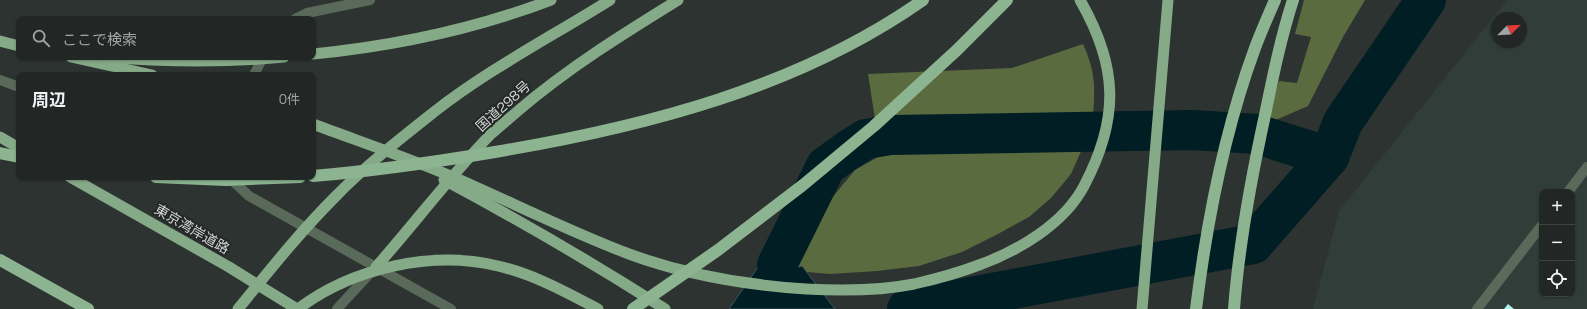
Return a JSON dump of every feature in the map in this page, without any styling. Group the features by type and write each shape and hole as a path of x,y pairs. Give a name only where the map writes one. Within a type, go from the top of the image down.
{"highway":[{"path":"316,54 391,44 461,28 524,10 551,0"},
{"path":"238,309 287,249 335,196 390,148 434,112 479,80 527,49 610,0"},
{"name":"国道298号","path":"376,267 458,170 492,133 542,91 610,42 678,0"},
{"path":"316,176 345,174 461,158 530,146 660,118 740,93 799,69 861,38 923,0"},
{"path":"633,309 718,250 803,186 874,126 946,60 1007,0"},
{"path":"316,125 456,178 621,251 671,268 709,277 781,287 830,290 874,289 914,284 958,273 1001,257 1036,237 1065,212 1077,198 1093,169 1104,136 1108,118 1111,90 1108,67 1102,44 1092,21 1080,0"},
{"path":"1142,309 1168,0"},
{"path":"1196,309 1203,258 1224,152 1255,48 1275,0"},
{"path":"1234,309 1238,263 1250,184 1274,70 1293,0"},
{"path":"0,41 16,45"},
{"path":"84,60 138,72"},
{"path":"142,60 209,62 239,60"},
{"path":"0,137 16,146"},
{"path":"0,153 16,156"},
{"path":"399,156 506,213 622,281 665,309"},
{"name":"東京湾岸道路","path":"75,180 229,267 298,309"},
{"path":"0,260 88,309"},
{"path":"298,309 311,299 342,283 378,269 403,264 470,260 499,266 536,278 598,309"}],"street":[{"path":"301,16 307,13 370,0"},
{"path":"256,72 262,60"},
{"path":"0,80 16,86"},
{"path":"1570,189 1587,167"},
{"path":"233,180 249,196 451,309"},
{"path":"1476,309 1539,229"},
{"path":"337,309 376,267"}],"shaded area":[{"path":"1507,0 1587,0 1587,309 1313,309 1339,211 1491,20 1491,48 1527,48 1527,12 1497,12"}],"green space":[{"path":"1304,0 1365,0 1343,37 1308,106 1264,125 1279,81 1297,83 1311,37 1295,34"},
{"path":"1083,44 1094,80 1093,118 875,119 868,74 1012,68"},
{"path":"1086,140 1071,174 1051,198 1029,217 962,252 919,266 877,271 830,274 807,272 802,266 796,268 819,215 855,170 878,157 895,150"}],"water":[{"path":"761,263 796,268 802,266 835,309 729,309"}],"building":[{"path":"1508,304 1514,309 1504,309"}],"waterway":[{"path":"907,309 1253,244 1329,157 1343,122 1426,0"},
{"path":"777,265 826,166 866,139 890,135 1192,130 1257,134 1329,157"}]}
